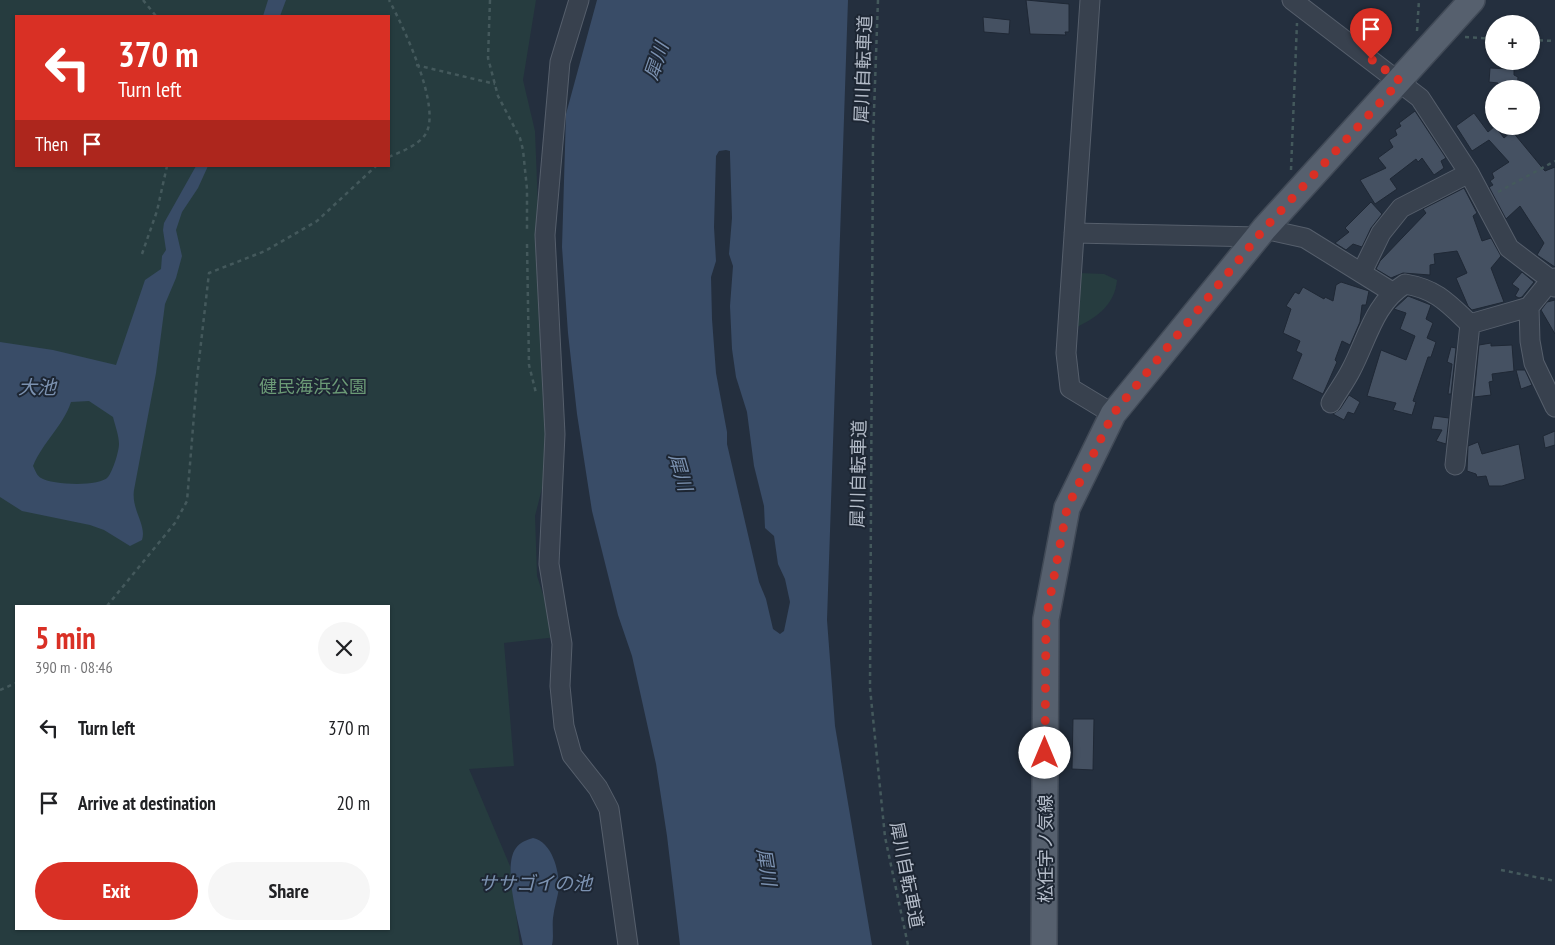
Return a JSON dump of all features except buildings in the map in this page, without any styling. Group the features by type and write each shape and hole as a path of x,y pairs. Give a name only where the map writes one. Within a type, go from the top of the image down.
{"main road":[{"name":"松任宇ノ気線","path":"1044,945 1046,619 1067,508 1113,414 1261,233 1472,0"}],"street":[{"path":"578,0 560,62 545,235 555,434 548,564 562,644 560,686 564,726 572,755 598,788 609,809 628,945"},
{"path":"1090,0 1066,353 1070,388 1113,414"},
{"path":"1295,2 1420,98 1470,173 1509,248 1554,282 1529,307 1470,324"},
{"path":"1362,272 1381,233 1401,208 1470,173"},
{"path":"1074,233 1261,233 1305,238 1392,292"},
{"path":"1331,403 1351,370 1378,311 1392,292 1404,284 1421,286 1443,297 1470,324"},
{"path":"1529,307 1530,341 1534,363 1555,407"},
{"path":"1455,465 1470,324"}],"path":[{"path":"142,0 155,15"},
{"path":"389,0 399,20 428,99 428,126 426,134 419,142 390,156"},
{"path":"490,0 488,58 498,96 520,138 523,150 527,189 529,365 537,396"},
{"name":"犀川自転車道","path":"878,0 873,140 870,688 885,837 908,945"},
{"path":"1419,0 1416,39 1422,55"},
{"path":"1290,201 1295,2"},
{"path":"1540,40 1555,41"},
{"path":"416,65 495,84"},
{"path":"1484,200 1555,160"},
{"path":"142,254 157,211 167,167"},
{"path":"108,605 175,523 187,501 197,378 209,273 264,251 316,221 375,167"},
{"path":"0,690 15,683"},
{"path":"1501,870 1555,881"}],"green space":[{"name":"健民海浜公園","path":"0,0 536,0 523,80 535,131 548,465 535,516 537,576 557,637 504,643 514,766 469,769 510,866 520,945 0,945"},
{"path":"1080,273 1104,274 1117,280 1113,296 1104,309 1092,319 1077,327"}],"water":[{"path":"268,0 286,0 280,15 263,15"},
{"name":"犀川","path":"597,0 848,0 827,620 835,726 872,945 680,945 656,764 632,656 618,615 592,511 577,414 568,333 562,247 566,114","holes":["719,151 730,151 732,218 729,254 733,266 730,306 732,349 736,377 747,412 754,466 764,506 765,528 774,536 778,564 785,579 790,602 784,631 780,634 773,629 766,599 759,582 727,444 727,432 716,373 711,277 716,261 714,227 716,156"]},
{"name":"大池","path":"195,167 208,167 198,188 182,212 176,230 182,256 176,278 165,304 156,373 134,490 135,504 143,534 142,540 130,546 104,530 90,525 22,511 0,497 0,342 53,350 116,365 145,280 161,269 162,256 166,250 163,230 164,223","holes":["89,401 113,417 119,444 115,461 108,477 103,480 86,484 55,482 38,476 33,466 42,449 63,419 71,402"]},
{"name":"ササゴイの池","path":"533,838 540,841 550,851 558,873 559,887 553,918 552,945 523,945 513,895 511,881 512,856 520,844"}],"route":[{"path":"1045,753 1046,619 1067,508 1113,414 1264,229 1400,81 1371,59"}]}
